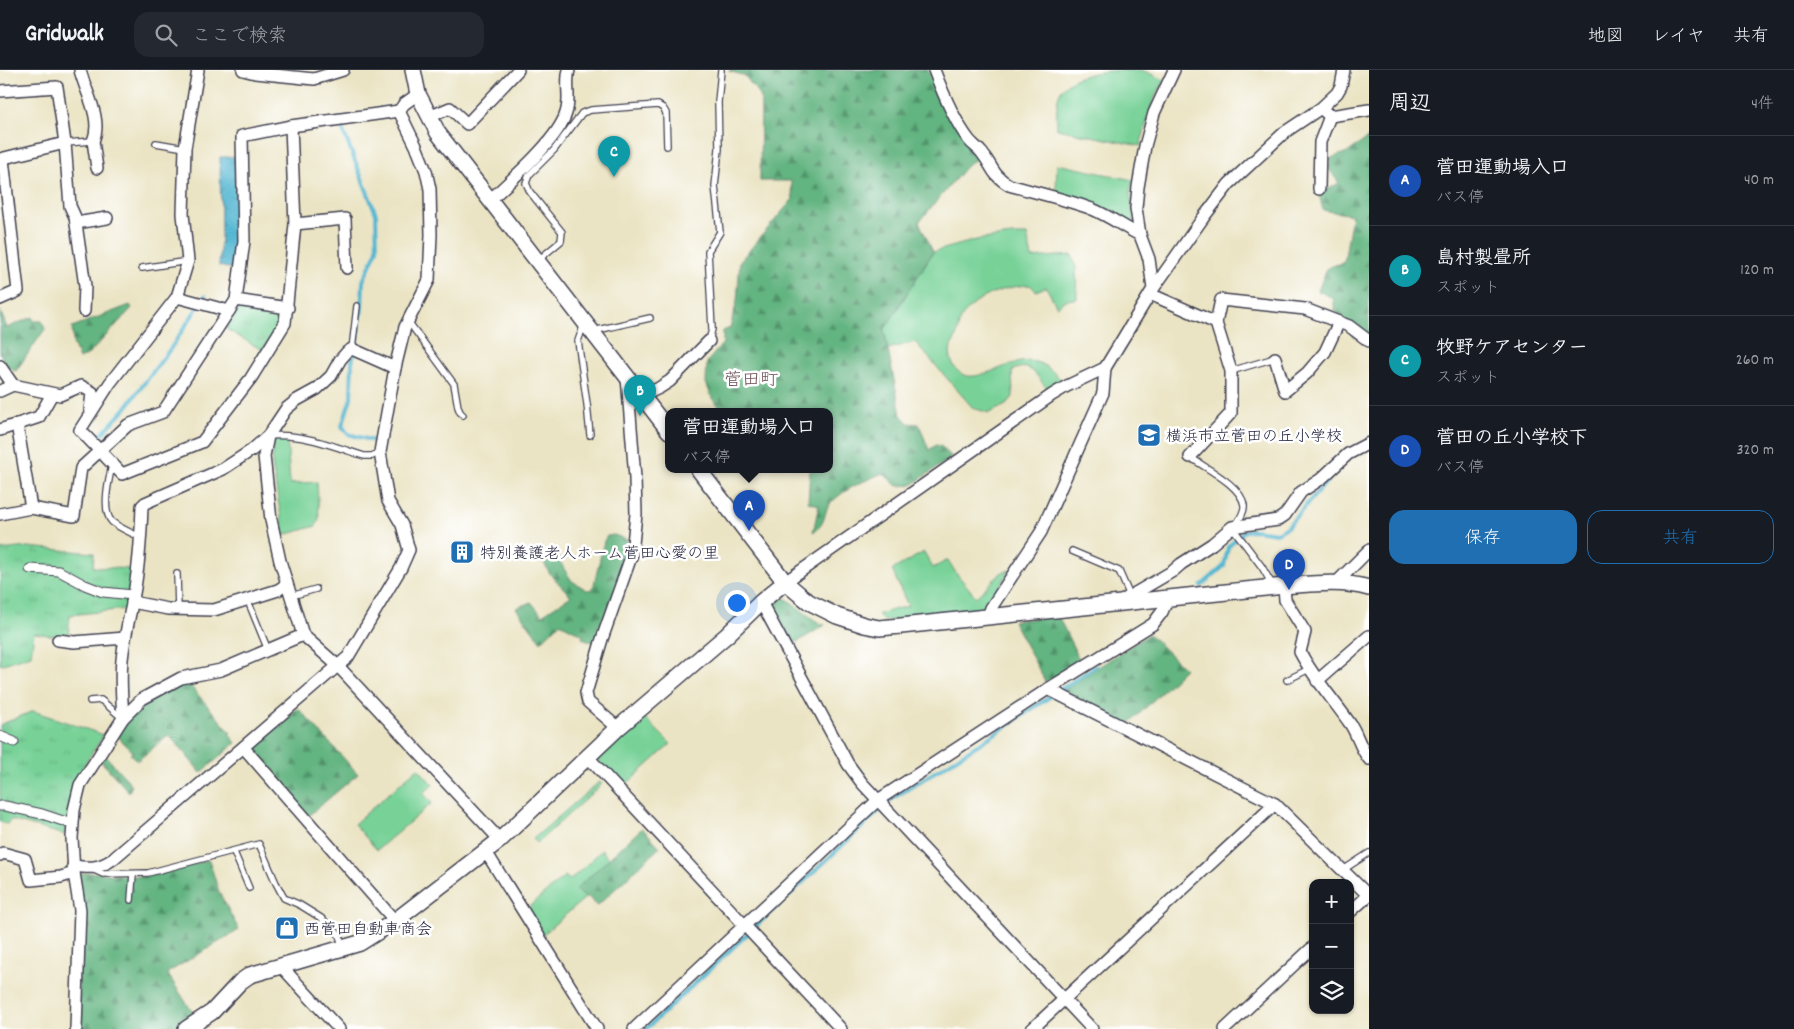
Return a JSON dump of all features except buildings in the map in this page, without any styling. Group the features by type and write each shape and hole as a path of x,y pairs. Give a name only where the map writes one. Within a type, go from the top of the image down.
{"street":[{"path":"80,70 95,120 93,141 97,168"},
{"path":"243,70 314,79 342,70"},
{"path":"413,70 418,94 438,133 665,426"},
{"path":"429,118 450,108 467,124 518,70"},
{"path":"490,200 545,146 561,123 567,112 568,70"},
{"path":"934,70 946,100 968,139 982,153 995,175 1002,181 1009,185 1070,201 1109,217 1140,235"},
{"path":"1151,292 1149,259 1140,235 1136,208 1138,186 1145,146 1154,113 1174,70"},
{"path":"1319,189 1320,142 1326,112 1341,86 1344,70"},
{"path":"195,71 185,148 183,214 188,261 177,296 110,383 80,430 122,474 202,442 251,378 285,323 295,224 291,126"},
{"path":"0,92 57,87 70,206 76,223 84,286 84,311"},
{"path":"0,514 31,508 74,516 81,468 128,425 163,412 229,311 236,300 244,241 242,136 291,126 399,111 404,104 418,94"},
{"path":"988,617 991,608 1041,532 1103,393 1105,368 1151,292 1203,218 1229,184 1285,132 1326,112 1369,110"},
{"path":"0,855 3,853 25,859 31,880 61,878 74,869 92,869 103,866 113,860 348,657 401,568 409,550 402,525 388,501 380,452 395,368 405,327 428,280 431,235 430,189 426,171 399,111"},
{"path":"0,299 18,291 2,159 64,143"},
{"path":"76,223 107,218"},
{"path":"295,224 345,219 342,254 347,268"},
{"path":"1151,292 1216,323"},
{"path":"177,296 229,311"},
{"path":"236,300 288,308"},
{"path":"1190,457 1231,413 1231,371 1216,323 1221,300 1305,309 1349,326 1369,341"},
{"path":"1275,358 1284,390 1307,373 1325,352 1339,322"},
{"path":"642,396 670,381 709,340"},
{"path":"122,718 121,681 124,638 133,599 142,506 223,469 252,450 268,436 286,409 297,400 317,389 331,376 346,352 352,349 395,368"},
{"path":"0,366 13,385"},
{"path":"186,1029 212,1012 246,977 260,971 360,943 395,921 500,840 587,756 727,635 785,582 1052,395 1105,368"},
{"path":"618,728 588,702 586,694 602,639 632,554 636,514 635,478 627,377"},
{"path":"0,391 13,385 60,395 81,386 92,392 92,404 88,418"},
{"path":"0,430 39,417 52,394"},
{"path":"17,424 31,508"},
{"path":"268,436 264,456 271,520 280,560 302,635 338,666 500,840"},
{"path":"1116,604 1173,572 1181,564 1234,528 1278,520 1285,514 1301,492 1321,480 1348,454 1369,443"},
{"path":"701,473 785,582 809,602 828,612 864,625 879,628 1279,587 1336,583 1369,588"},
{"path":"1336,583 1369,550"},
{"path":"30,569 59,571 84,585 103,592 178,610 214,610 278,590 287,584"},
{"path":"1279,587 1284,600 1305,632 1300,652 1308,669 1352,726 1367,752"},
{"path":"634,1029 745,927 878,800 1048,689 1153,624 1162,612 1168,598"},
{"path":"761,602 848,764 878,800 1092,1029"},
{"path":"76,1029 80,910 74,869 72,824 80,786 122,718 142,698 181,678 221,670 302,635"},
{"path":"1317,681 1369,636"},
{"path":"58,640 74,642 124,638"},
{"path":"1048,689 1275,804 1369,895 1354,908"},
{"path":"0,736 14,742"},
{"path":"244,748 395,921"},
{"path":"587,756 841,1029"},
{"path":"1032,1029 1275,804"},
{"path":"0,806 42,814 72,824"},
{"path":"486,852 597,1029"},
{"path":"1225,1029 1309,951"},
{"path":"281,966 340,1029"}],"lane":[{"path":"709,340 712,329 708,251 720,232 715,186 719,148 718,102 721,70"},
{"path":"537,261 561,241 562,232 530,192 526,183 529,175 554,150 582,112 658,105 666,113 667,146"},
{"path":"64,143 93,141"},
{"path":"156,143 185,148"},
{"path":"142,268 188,261"},
{"path":"352,349 357,306"},
{"path":"590,435 588,404 578,341 588,327 650,318"},
{"path":"408,321 454,384 458,407 463,415"},
{"path":"1231,371 1275,358"},
{"path":"268,436 282,434 302,437 364,456 372,456 380,452"},
{"path":"1190,457 1231,485 1238,492 1244,506 1234,528 1279,587"},
{"path":"112,463 107,492 108,516 113,522 140,537"},
{"path":"1072,552 1119,572 1130,596"},
{"path":"177,574 178,610"},
{"path":"291,596 316,589"},
{"path":"250,606 268,651"},
{"path":"1286,680 1308,669"},
{"path":"90,701 101,700 122,718"},
{"path":"92,869 104,874 148,873 260,844 276,884 284,898 300,905 328,924 338,934 344,949"},
{"path":"234,852 249,888"},
{"path":"1343,870 1369,853"},
{"path":"131,900 133,874"}],"green space":[{"path":"928,70 942,101 981,157 969,163 919,222 933,252 884,330 901,415 908,423 919,424 929,450 936,445 941,446 952,457 912,485 897,486 883,473 856,485 842,493 831,503 826,510 823,522 813,532 819,505 808,502 810,473 833,473 833,408 719,408 706,383 707,362 723,343 723,331 730,328 737,301 740,261 793,199 791,181 760,181 761,97 745,76 729,71"},
{"path":"1142,70 1165,80 1154,99 1140,146 1057,129 1058,98 1062,89 1070,82 1080,77 1106,71"},
{"path":"1369,137 1369,336 1354,337 1335,310 1333,298 1318,291 1327,268 1344,262 1352,215 1323,210 1319,194 1339,183 1329,169 1331,158 1350,151"},
{"path":"1057,164 1133,180 1130,191 1135,228 1109,210 1056,194"},
{"path":"1027,235 1032,258 1072,255 1076,268 1077,299 1065,300 1057,307 1046,287 1036,291 1030,285 1022,286 991,294 977,302 963,314 950,351 953,364 960,373 967,376 976,376 1027,361 1044,365 1062,381 1049,391 1029,369 1019,368 1012,371 1013,397 1006,405 989,413 973,408 915,342 888,349 884,330 933,252 976,240"},
{"path":"241,304 283,311 281,323 262,350 226,329"},
{"path":"130,305 132,308 89,354 79,359 73,343 72,327"},
{"path":"0,310 7,328 32,317 34,321 42,321 45,329 16,371 5,365 0,352"},
{"path":"287,438 290,484 317,482 319,519 316,526 284,535 272,464 274,439"},
{"path":"614,535 628,540 628,558 595,643 582,638 583,635 560,623 541,642 516,608 531,602 542,615 571,596 550,574 538,552 549,550 556,553 572,581 587,590 593,589 604,541 607,536"},
{"path":"28,547 94,553 93,567 134,569 126,609 70,615 68,638 34,633 31,655 0,665 0,550"},
{"path":"924,552 933,568 948,560 976,597 1001,573 1010,570 983,611 883,621 878,614 908,606 892,570"},
{"path":"779,596 789,600 813,619 825,625 786,649 765,609"},
{"path":"1058,616 1080,661 1046,683 1013,621"},
{"path":"1149,634 1185,669 1126,727 1060,692"},
{"path":"185,682 188,683 231,733 229,734 236,743 201,773 169,735 137,761 130,754 133,752 115,734 140,704"},
{"path":"298,708 358,774 308,816 250,749"},
{"path":"33,711 104,735 87,760 72,790 65,835 11,820 7,824 0,822 0,725"},
{"path":"644,717 671,744 621,789 596,758"},
{"path":"102,752 132,785 129,792 98,758"},
{"path":"418,768 433,785 423,793 432,803 377,850 354,824"},
{"path":"599,782 602,784 537,843 533,839"},
{"path":"642,828 660,847 597,906 587,896 585,898 576,889"},
{"path":"602,850 609,859 577,889 585,898 541,936 524,911 565,876 570,880"},
{"path":"209,860 219,892 239,930 167,973 195,1016 176,1029 78,1029 79,874 96,873 145,876"}],"water":[{"path":"220,157 235,157 237,244 233,269 219,266 221,236"}],"waterway":[{"path":"342,128 376,214 377,250 363,281 362,308 356,346"},
{"path":"98,438 124,410 171,348 205,296"},
{"path":"354,353 351,398 342,426 348,434 378,442"},
{"path":"1201,586 1224,566 1228,547 1244,531 1255,530 1277,533 1287,527 1330,478"},
{"path":"646,1029 892,799 990,737 1096,666"}],"place":[{"name":"牧野ケアセンター","path":"614,177"},
{"name":"島村製畳所","path":"640,416"},
{"name":"横浜市立菅田の丘小学校","path":"1149,435"},
{"name":"菅田運動場入口","path":"749,531"},
{"name":"特別養護老人ホーム菅田心愛の里","path":"462,552"},
{"name":"菅田の丘小学校下","path":"1289,590"},
{"name":"西菅田自動車商会","path":"287,928"}],"district":[{"name":"菅田町","path":"751,379"}]}
